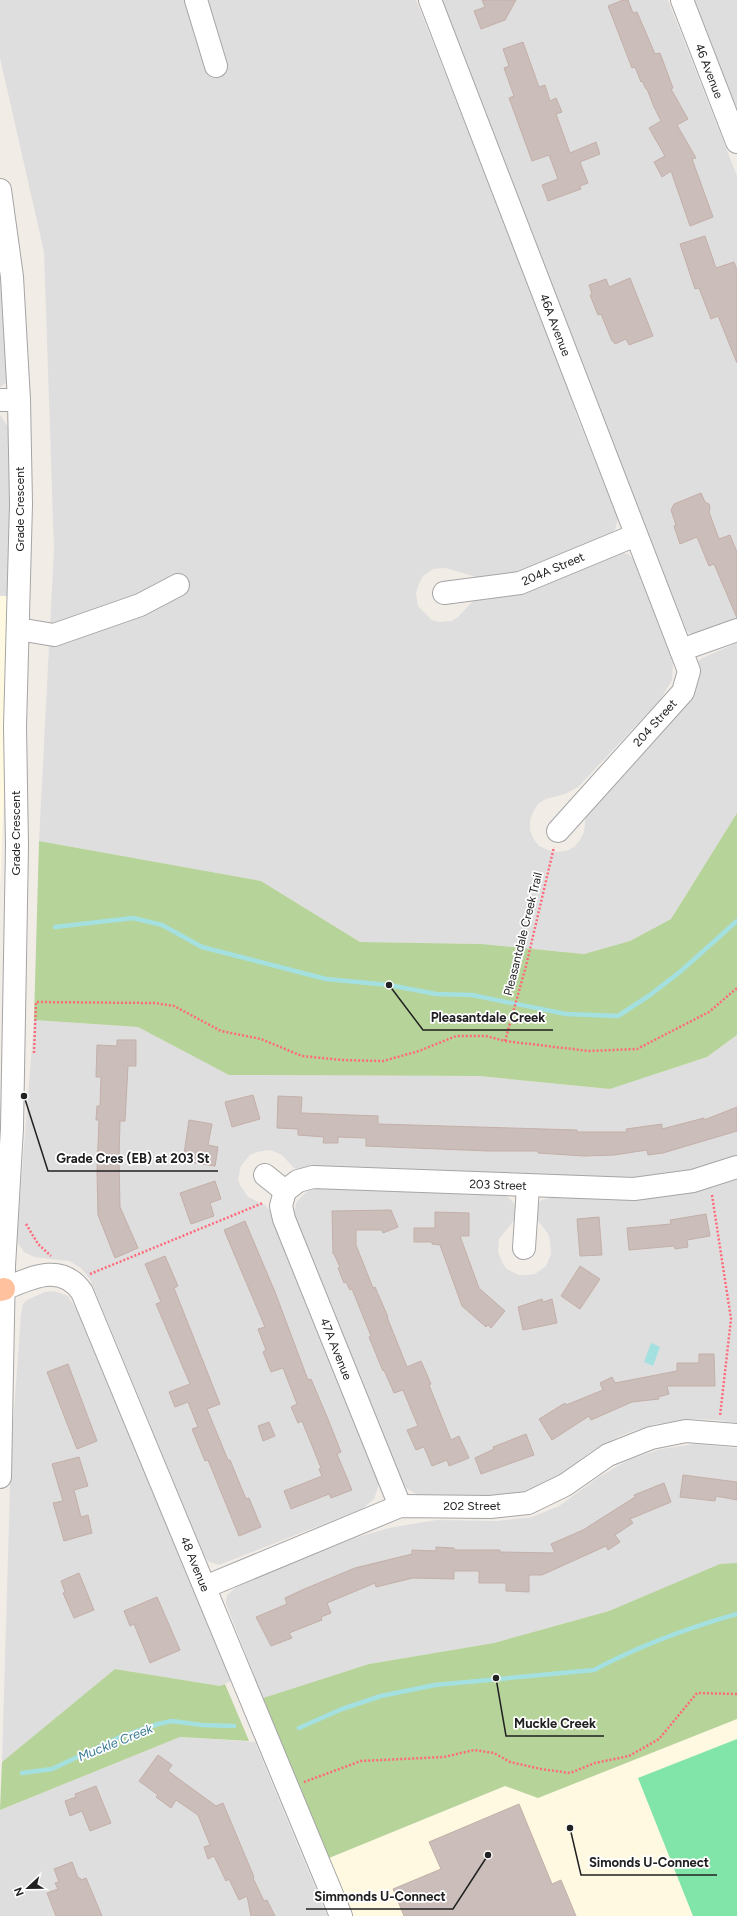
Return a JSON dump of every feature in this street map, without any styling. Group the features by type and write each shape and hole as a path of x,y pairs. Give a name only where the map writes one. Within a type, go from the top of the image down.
{"street":[{"path":"196,0 216,66"},
{"name":"46A Avenue","path":"430,0 681,650"},
{"name":"46 Avenue","path":"682,0 737,142"},
{"name":"Grade Crescent","path":"0,190 12,277 10,400 21,504 15,727 17,846 12,1128 2,1289 0,1477"},
{"name":"204A Street","path":"444,593 520,583 636,535"},
{"path":"18,629 54,635 140,605 178,585"},
{"path":"681,650 737,630"},
{"name":"204 Street","path":"558,832 683,692 689,671 681,650"},
{"name":"203 Street","path":"285,1191 298,1181 313,1177 528,1187 654,1188 703,1179 737,1167"},
{"path":"265,1175 285,1191"},
{"path":"524,1248 528,1187"},
{"name":"47A Avenue","path":"285,1191 281,1206 284,1219 400,1506"},
{"name":"48 Avenue","path":"2,1289 40,1274 58,1276 75,1282 82,1292 342,1916"},
{"name":"202 Street","path":"205,1587 400,1506 490,1507 528,1503 566,1486 608,1455 651,1438 686,1431 737,1435"}],"path":[{"name":"Pleasantdale Creek Trail","path":"505,1041 526,966 558,832"},
{"path":"34,1054 36,1002 155,1003 174,1006 221,1031 261,1039 302,1056 342,1060 383,1061 419,1051 456,1036 486,1036 505,1041 589,1051 637,1050 709,1012 737,988"},
{"path":"710,1189 731,1319 720,1418"},
{"path":"90,1274 258,1206 285,1191"},
{"path":"24,1220 38,1244 52,1256"},
{"path":"300,1784 361,1761 444,1757 474,1750 494,1753 510,1762 541,1769 570,1773 596,1763 629,1756 659,1739 697,1693 737,1694"}],"shaded area":[{"path":"0,0 416,0 566,378 576,414 618,518 615,530 608,535 520,573 491,577 476,577 446,568 433,569 423,576 418,586 416,593 418,606 432,620 439,622 451,621 457,618 473,601 479,598 536,588 621,553 628,554 635,560 671,655 673,664 672,680 660,700 578,787 565,794 546,799 538,804 530,821 530,830 533,838 539,846 556,852 566,851 574,847 580,840 584,832 586,815 696,663 702,658 737,643 737,813 671,919 630,941 584,954 482,944 360,942 261,881 39,841 54,549 44,252 0,58"},
{"path":"438,0 668,0 737,176 737,620 699,634 691,634 683,628"},
{"path":"690,0 737,0 737,120"},
{"path":"0,256 7,382 0,387"},
{"path":"0,415 8,427 11,438 12,596 0,596"},
{"path":"0,596 12,596 0,889"},
{"path":"34,1020 138,1027 230,1075 479,1076 610,1089 707,1057 737,1035 737,1158 707,1169 612,1181 299,1169 294,1168 282,1155 270,1150 257,1152 250,1155 241,1166 238,1179 240,1185 248,1197 265,1205 271,1212 378,1473 379,1484 374,1499 362,1509 219,1565 208,1561 204,1555 90,1279 81,1268 69,1261 34,1257 24,1252 18,1243 17,1235"},
{"path":"737,1177 737,1423 694,1419 656,1424 636,1430 620,1436 589,1453 559,1477 532,1491 519,1495 418,1495 406,1488 401,1479 294,1215 296,1203 303,1195 308,1191 321,1188 507,1196 514,1203 516,1214 515,1219 499,1239 498,1252 507,1269 519,1275 527,1275 535,1274 546,1266 551,1254 548,1234 536,1218 538,1203 542,1200 553,1197 634,1199"},
{"path":"54,1291 68,1296 78,1312 231,1681 220,1686 115,1669 2,1762 11,1452 21,1314 23,1304 27,1300 45,1292"},
{"path":"694,1444 737,1448 737,1563 720,1565 609,1611 494,1643 369,1664 263,1698 226,1604 227,1595 238,1586 355,1538 389,1528 436,1520 497,1521 532,1517 559,1506 599,1477 628,1460 661,1449"},
{"path":"737,1719 737,1916 353,1916 329,1858 505,1786 538,1798"},
{"path":"180,1737 255,1742 327,1916 0,1916 0,1810"}],"green space":[{"path":"737,813 737,1035 707,1057 610,1089 479,1076 229,1075 138,1027 34,1020 39,841 261,881 360,942 482,944 584,954 630,941 671,919"},
{"path":"737,1563 737,1719 538,1798 505,1786 329,1858 263,1698 369,1664 494,1643 609,1611 720,1564"},
{"path":"115,1669 220,1686 225,1684 249,1741 180,1737 0,1810 2,1762"},
{"path":"737,1739 737,1916 693,1916 638,1778"}],"water":[{"path":"651,1343 660,1347 653,1366 644,1362"}],"building":[{"path":"482,0 516,0 505,20 481,29 474,11 485,7"},
{"path":"623,0 628,0 633,13 637,12 655,54 660,53 673,88 671,89 688,119 677,125 696,158 692,159 713,217 690,226 671,171 662,177 654,162 665,156 649,128 661,121 647,89 642,81 641,82 635,67 632,68 608,6"},
{"path":"523,42 539,87 545,85 550,101 556,98 562,112 556,114 570,153 596,142 600,154 580,162 588,183 580,186 581,189 548,201 542,185 558,179 549,155 532,161 509,98 514,96 504,68 509,66 503,49"},
{"path":"705,236 716,268 734,262 737,270 737,363 718,316 711,319 699,288 695,289 680,244"},
{"path":"630,278 653,336 629,345 626,339 615,344 612,341 601,314 598,315 590,295 592,294 589,285 606,279 609,287"},
{"path":"701,493 705,502 709,504 709,512 719,539 730,535 737,552 737,618 714,564 709,566 697,537 680,544 674,526 676,525 671,510 674,504"},
{"path":"117,1040 136,1040 136,1066 128,1066 125,1121 120,1121 119,1160 120,1207 138,1248 115,1258 98,1215 97,1170 99,1120 96,1120 97,1106 100,1106 101,1077 96,1077 97,1045 117,1046"},
{"path":"253,1095 260,1119 232,1127 225,1102"},
{"path":"278,1096 302,1097 301,1113 378,1116 378,1124 577,1130 577,1132 627,1132 626,1129 662,1124 662,1129 704,1118 704,1120 737,1107 737,1131 663,1153 648,1155 647,1150 614,1155 584,1156 538,1153 538,1151 488,1151 366,1146 366,1138 338,1137 338,1143 323,1143 324,1137 298,1135 298,1129 277,1128"},
{"path":"189,1120 212,1124 208,1145 218,1147 215,1166 183,1161"},
{"path":"215,1181 221,1199 210,1203 214,1216 191,1224 180,1193"},
{"path":"391,1210 398,1227 383,1233 382,1230 356,1230 356,1245 373,1288 375,1287 388,1317 407,1367 421,1361 451,1440 459,1436 469,1458 449,1466 447,1460 432,1466 424,1447 416,1450 407,1430 418,1426 403,1390 394,1393 369,1337 371,1336 352,1289 350,1290 346,1282 344,1283 338,1268 340,1267 333,1254 332,1211"},
{"path":"435,1212 469,1213 469,1236 460,1236 479,1288 505,1311 491,1328 488,1325 486,1327 462,1306 440,1245 432,1244 432,1242 414,1242 414,1228 435,1228"},
{"path":"706,1214 710,1236 687,1240 688,1247 675,1249 674,1246 629,1250 627,1228 671,1224 670,1220"},
{"path":"599,1217 602,1255 580,1256 577,1219"},
{"path":"245,1221 275,1292 308,1380 311,1379 328,1419 341,1452 337,1454 352,1490 331,1498 329,1494 291,1509 284,1491 322,1476 319,1469 321,1468 302,1421 298,1423 291,1407 297,1404 283,1368 271,1372 263,1352 266,1350 258,1329 265,1327 224,1230"},
{"path":"165,1256 178,1286 174,1288 220,1404 207,1409 228,1460 230,1460 246,1499 249,1498 261,1527 239,1536 208,1460 205,1461 192,1429 198,1427 188,1402 175,1407 169,1392 190,1384 156,1304 161,1302 145,1264"},
{"path":"580,1266 600,1279 580,1309 561,1296"},
{"path":"542,1299 543,1302 552,1299 557,1323 523,1330 518,1307"},
{"path":"699,1354 714,1354 715,1386 667,1386 669,1394 658,1397 659,1399 632,1402 591,1420 589,1416 552,1440 539,1419 565,1403 566,1405 603,1390 600,1383 612,1377 615,1383 677,1371 677,1363 699,1363"},
{"path":"68,1364 97,1441 77,1449 47,1372"},
{"path":"269,1422 275,1436 263,1441 258,1426"},
{"path":"526,1434 534,1455 481,1474 475,1458 494,1449 493,1447"},
{"path":"79,1457 88,1486 74,1490 81,1517 88,1515 92,1533 64,1541 53,1503 63,1501 52,1464"},
{"path":"683,1475 737,1482 737,1500 716,1496 715,1501 680,1497"},
{"path":"664,1483 671,1502 630,1519 633,1523 615,1535 620,1542 608,1550 606,1546 542,1575 529,1575 529,1592 506,1591 506,1583 479,1583 479,1571 454,1571 454,1579 413,1578 376,1587 375,1583 327,1603 331,1613 321,1617 322,1620 289,1633 292,1638 271,1646 256,1617 287,1604 285,1598 302,1590 355,1568 412,1554 412,1550 436,1551 436,1547 454,1548 454,1550 500,1550 500,1552 555,1553 551,1544 583,1530 635,1497 634,1495"},
{"path":"79,1573 94,1610 74,1618 63,1593 65,1592 61,1581"},
{"path":"157,1597 180,1650 150,1663 134,1624 130,1626 124,1611"},
{"path":"158,1755 172,1765 168,1771 216,1806 223,1803 254,1877 253,1878 264,1901 267,1900 275,1916 251,1916 247,1896 239,1900 229,1879 226,1881 214,1856 208,1859 204,1847 210,1845 198,1815 176,1800 171,1808 156,1797 158,1795 139,1781"},
{"path":"96,1786 111,1823 90,1831 82,1811 70,1816 65,1801 76,1797 75,1794"},
{"path":"519,1804 552,1884 561,1880 576,1916 404,1916 393,1889 441,1869 429,1842"},
{"path":"72,1862 78,1878 81,1880 86,1878 102,1916 56,1916 47,1893 58,1889 55,1883 59,1882 54,1869"}],"waterway":[{"path":"55,927 133,918 162,925 202,947 326,979 389,985 436,994 472,995 566,1014 618,1016 650,995 681,971 737,921"},
{"name":"Muckle Creek","path":"299,1728 342,1709 381,1696 435,1685 594,1670 628,1653 664,1638 737,1614"},
{"name":"Muckle Creek","path":"22,1773 52,1769 120,1737 158,1724 172,1721 202,1725 234,1726"}],"place":[{"name":"Pleasantdale Creek","path":"389,985"},
{"name":"Grade Cres (EB) at 203 St","path":"24,1096"},
{"name":"Muckle Creek","path":"496,1678"},
{"name":"Simonds U-Connect","path":"570,1828"},
{"name":"Simmonds U-Connect","path":"488,1855"}]}
